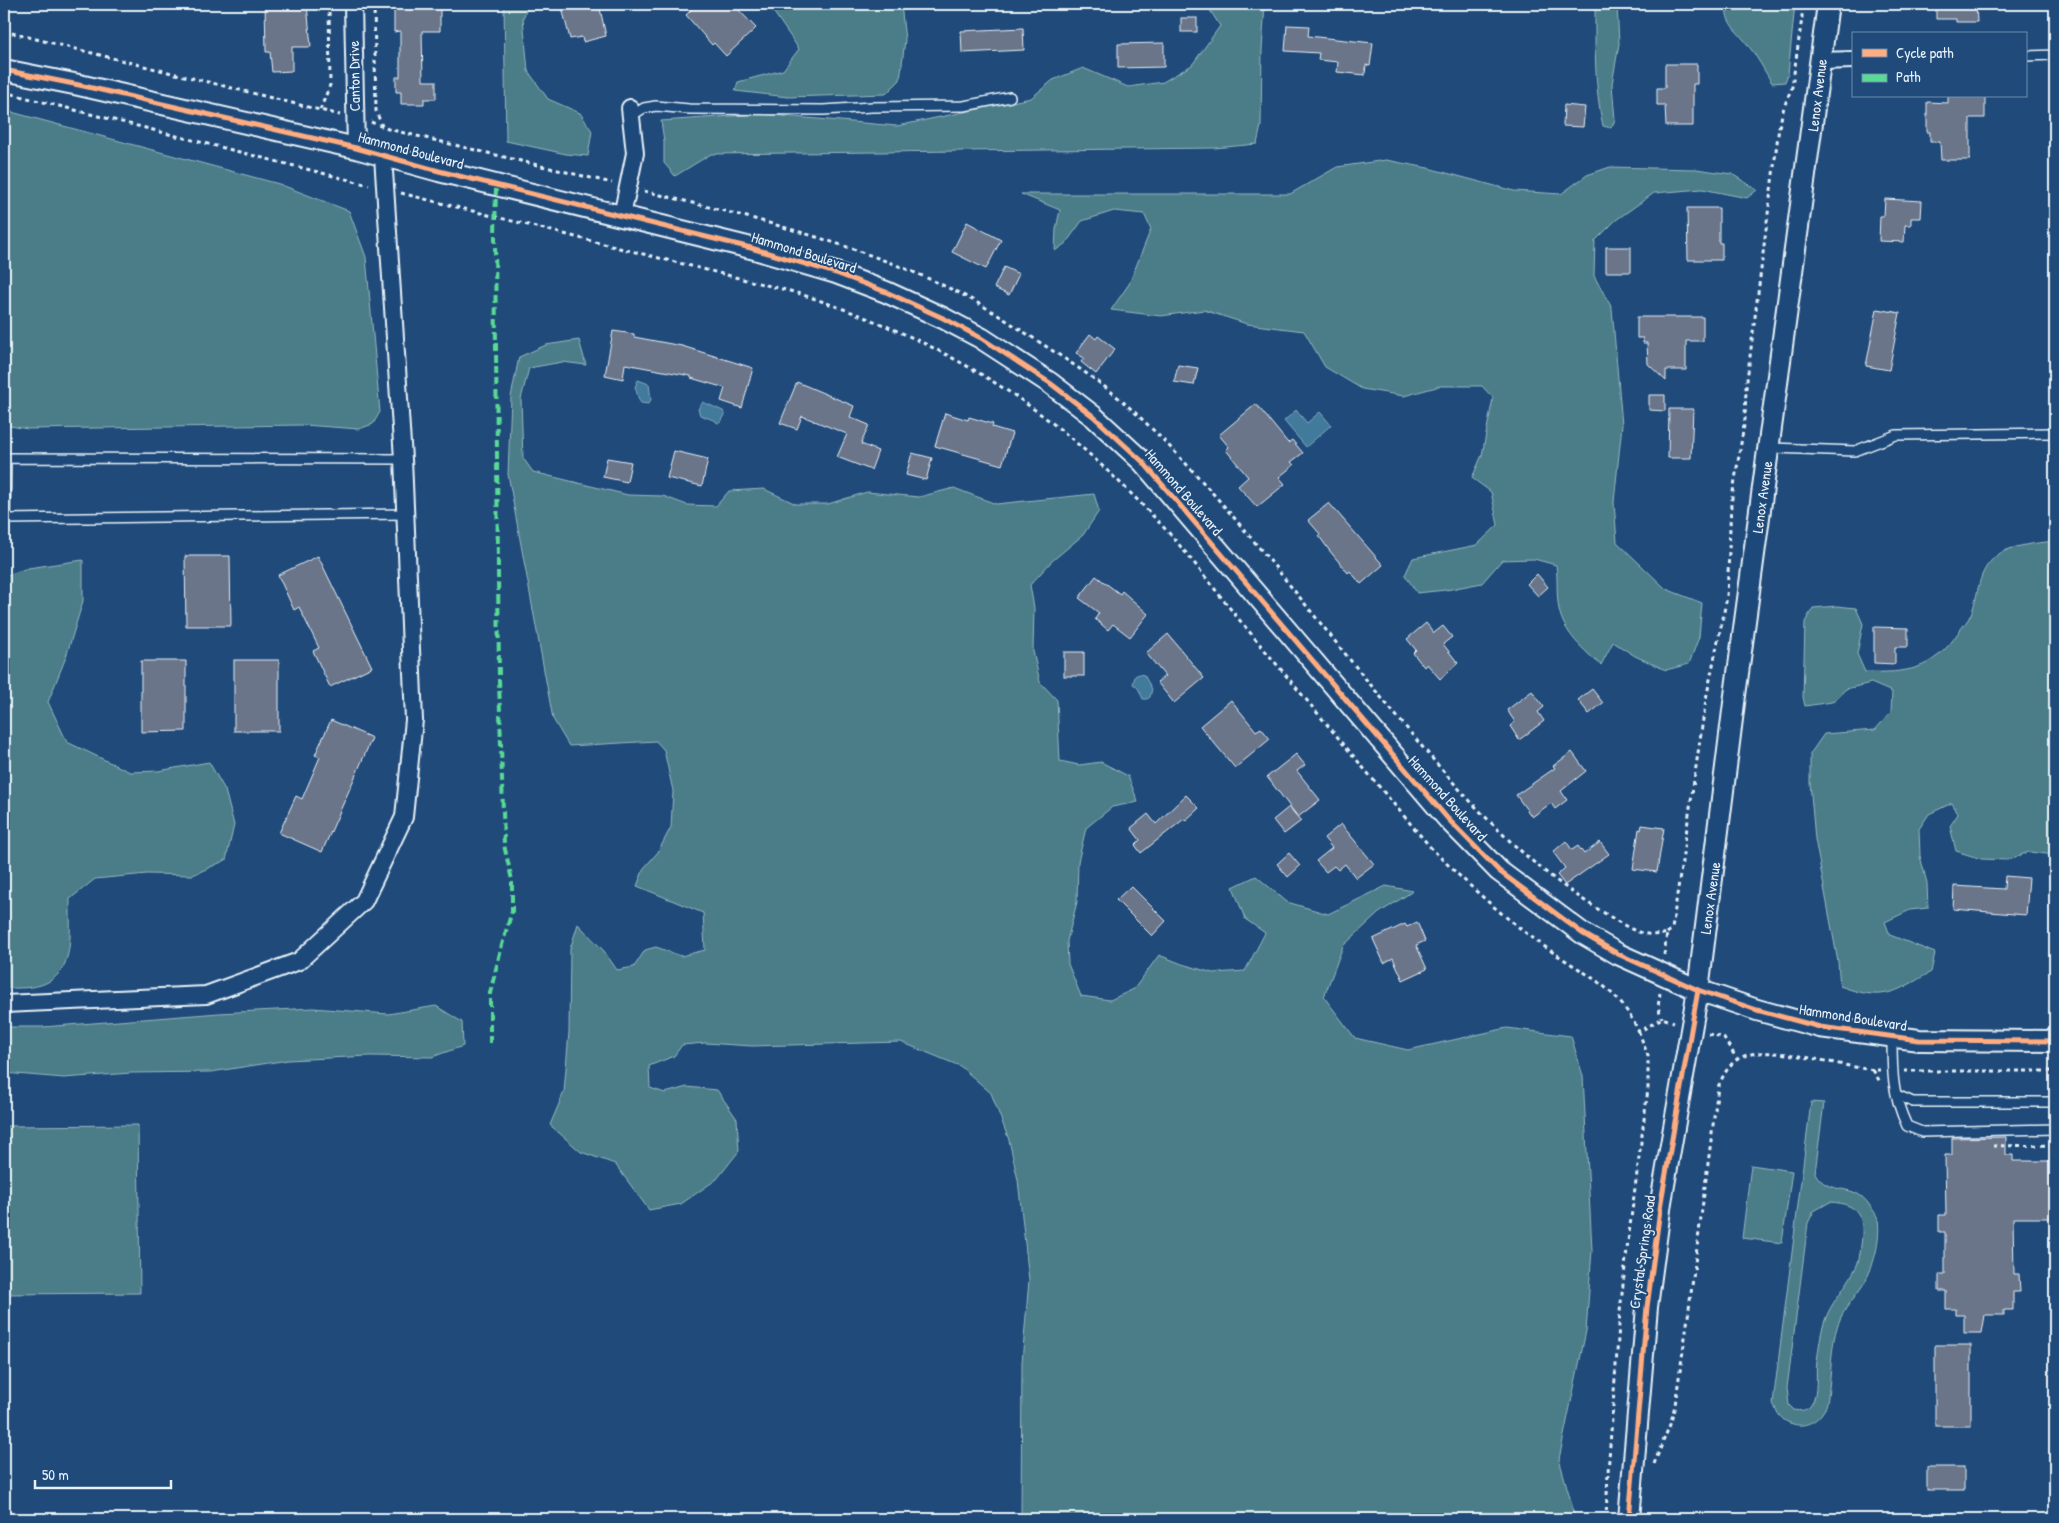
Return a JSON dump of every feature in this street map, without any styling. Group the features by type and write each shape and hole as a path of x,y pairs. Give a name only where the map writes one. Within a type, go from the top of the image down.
{"street":[{"name":"Canton Drive","path":"353,4 356,148"},
{"name":"Lenox Avenue","path":"1698,990 1734,703 1828,4"},
{"name":"Hammond Boulevard","path":"4,56 79,85"},
{"path":"1821,61 1852,60"},
{"name":"Hammond Boulevard","path":"4,70 79,85 356,148 751,248 836,273 886,292 943,318 981,338 1050,383 1093,416 1143,462 1448,820 1499,871 1582,933 1618,954 1698,990 1757,1010 1820,1028 1919,1040 2055,1040"},
{"path":"622,216 635,153 630,112"},
{"path":"4,1004 206,995 299,961 364,901 404,817 414,720 403,459 383,156"},
{"name":"Crystal Springs Road","path":"1629,1519 1647,1307 1661,1202 1698,990"}],"lane":[{"path":"2026,56 2055,55"},
{"path":"630,112 656,106 689,109 823,110 872,107 964,106 1010,97"},
{"path":"1769,448 1854,451 1896,435 2055,433"},
{"path":"403,459 6,458 6,519 405,514"},
{"path":"1892,1037 1893,1083 1900,1111 1908,1126 1922,1132 2055,1129"},
{"path":"1897,1095 1913,1102 2055,1102"}],"path":[{"path":"320,110 330,85 329,4"},
{"path":"374,4 376,111 382,126"},
{"path":"4,31 355,118 765,223 876,257 958,292 1014,325 1074,365 1127,405 1215,496 1426,752 1523,854 1586,902 1638,932 1652,936 1666,933 1672,929 1706,699 1727,597 1731,504 1744,420 1746,388 1779,127 1792,87 1802,18 1802,4"},
{"path":"4,92 794,292 850,310 903,332 948,355 1000,386 1051,422 1095,458 1169,533 1320,717 1438,854 1467,884 1498,911 1542,945 1605,985 1620,1000 1631,1015 1639,1032"},
{"path":"1662,1018 1658,1007 1666,933"},
{"path":"1653,1472 1654,1463 1671,1422 1675,1405 1689,1315 1718,1087 1725,1072 1737,1059"}],"green space":[{"path":"504,4 529,4 523,18 528,71 548,99 580,113 592,131 588,156 566,154 506,141"},
{"path":"768,4 901,4 905,40 900,80 886,94 788,97 735,91 738,82 783,70 799,49"},
{"path":"1206,4 1265,4 1261,126 1257,144 1215,148 711,154 675,176 664,163 664,141 661,121 761,114 897,126 1031,98 1053,80 1083,68 1128,87 1163,82 1192,65 1220,26"},
{"path":"1595,4 1617,4 1619,44 1612,84 1615,120 1611,128 1603,126 1598,96"},
{"path":"1727,4 1795,4 1788,74 1785,82 1772,83 1754,53 1729,21"},
{"path":"4,110 279,184 349,211 366,257 380,412 373,424 359,429 304,425 28,429 4,425"},
{"path":"1386,160 1428,168 1514,191 1561,194 1587,175 1610,167 1696,169 1732,174 1757,190 1747,198 1702,189 1654,193 1616,220 1595,241 1594,276 1612,308 1622,425 1614,502 1617,542 1666,589 1702,603 1699,637 1689,664 1666,670 1635,656 1613,642 1601,665 1581,647 1561,617 1558,604 1556,565 1534,559 1502,560 1482,583 1417,593 1405,575 1413,558 1477,545 1498,525 1491,492 1472,478 1482,455 1493,398 1482,386 1440,386 1404,396 1362,389 1325,367 1304,331 1247,324 1204,310 1161,316 1111,310 1129,284 1151,229 1144,214 1114,211 1082,221 1066,243 1055,251 1056,229 1060,210 1021,194 1290,194 1337,167"},
{"path":"579,340 586,365 562,362 529,368 521,399 523,458 533,472 628,495 663,496 687,505 716,506 729,491 764,489 796,504 828,504 867,492 919,497 954,488 996,504 1094,494 1099,511 1083,535 1052,561 1030,585 1034,608 1033,651 1040,682 1057,700 1060,761 1079,765 1101,762 1128,776 1138,802 1112,807 1086,828 1078,862 1077,902 1067,941 1068,964 1081,996 1110,1000 1134,989 1159,955 1213,973 1245,971 1265,933 1245,919 1233,887 1256,876 1287,902 1328,914 1386,886 1413,891 1379,913 1343,946 1324,997 1355,1038 1408,1050 1507,1028 1571,1036 1583,1076 1592,1250 1586,1331 1559,1459 1576,1519 1016,1519 1021,1515 1022,1362 1029,1280 1018,1180 1009,1140 991,1093 960,1066 901,1042 752,1046 705,1043 682,1045 674,1056 649,1066 650,1088 665,1093 687,1087 717,1090 737,1119 739,1151 717,1179 681,1204 649,1210 615,1164 581,1152 550,1125 564,1092 569,1032 570,949 578,924 604,951 617,970 634,967 645,950 656,947 681,956 705,950 703,913 637,886 644,868 658,852 671,827 673,791 664,750 656,741 569,746 553,719 508,474 511,397 519,357 546,345"},
{"path":"2055,541 2055,855 2029,852 2007,860 1981,859 1956,851 1950,826 1958,814 1952,803 1929,814 1919,829 1920,856 1927,883 1928,908 1910,910 1885,922 1890,935 1935,953 1931,972 1888,993 1867,994 1840,986 1838,962 1815,839 1810,783 1810,754 1824,734 1875,730 1891,712 1892,692 1871,683 1846,689 1832,702 1805,706 1803,697 1805,622 1813,608 1837,606 1856,608 1863,624 1857,654 1865,672 1894,672 1917,667 1928,662 1948,646 1967,622 1985,569 1996,556 2008,549"},
{"path":"83,560 83,601 66,657 48,702 67,742 130,772 158,771 209,762 225,790 234,825 226,860 193,875 147,874 95,879 70,899 70,934 67,958 63,968 56,977 36,986 4,988 4,576 28,568"},
{"path":"436,1006 462,1022 463,1046 432,1057 370,1056 288,1060 211,1072 131,1073 64,1078 4,1073 4,1027 43,1027 219,1013 313,1008 388,1014"},
{"path":"1811,1102 1824,1103 1815,1173 1827,1185 1857,1193 1864,1198 1878,1219 1877,1244 1867,1278 1843,1313 1835,1333 1828,1399 1825,1408 1811,1423 1798,1425 1785,1421 1773,1403","holes":["1830,1202 1840,1203 1854,1209 1861,1220 1862,1235 1859,1258 1856,1268 1830,1309 1824,1323 1817,1361 1816,1390 1813,1400 1809,1407 1794,1410 1789,1405 1787,1388 1808,1223 1814,1211"]},
{"path":"138,1125 140,1293 4,1294 4,1126"},
{"path":"1751,1165 1792,1171 1782,1243 1742,1238"}],"water":[{"path":"638,380 649,384 651,400 648,404 641,403 639,400 635,387"},
{"path":"703,402 723,411 725,415 721,422 717,423 700,415 698,409"},
{"path":"1296,410 1307,423 1320,412 1331,425 1306,447 1284,421"},
{"path":"1139,674 1144,675 1152,689 1150,697 1147,699 1143,699 1138,688 1133,684 1135,676"}],"building":[{"path":"265,4 307,4 311,47 292,47 292,71 272,72 270,52 266,52"},
{"path":"397,4 418,4 418,7 440,7 440,31 422,31 423,81 436,81 436,99 424,99 424,104 401,104 401,92 396,92 396,77 400,77 400,31 394,32 394,7 397,7"},
{"path":"561,4 599,4 606,36 583,42 582,37 570,39"},
{"path":"697,4 733,4 756,28 726,56 714,43 712,45 686,15"},
{"path":"1936,4 1976,4 1977,22 1956,22 1956,19 1936,19"},
{"path":"1181,18 1197,18 1197,32 1181,32"},
{"path":"1287,25 1309,26 1308,36 1373,43 1370,66 1366,65 1365,75 1337,72 1338,62 1318,60 1319,53 1285,51"},
{"path":"1023,28 1024,50 962,53 961,31"},
{"path":"1164,43 1164,67 1118,68 1118,44"},
{"path":"1665,64 1697,64 1697,84 1693,84 1693,126 1666,126 1665,105 1657,105 1657,88 1665,88"},
{"path":"1948,98 1985,98 1985,118 1970,118 1970,160 1941,160 1940,142 1930,142 1930,132 1927,132 1927,102 1948,103"},
{"path":"1564,105 1585,107 1583,127 1563,126"},
{"path":"1885,199 1922,201 1921,218 1911,218 1911,225 1905,225 1904,242 1879,241 1880,216 1884,216"},
{"path":"1687,208 1719,208 1719,243 1722,243 1722,260 1688,260"},
{"path":"967,222 1001,240 986,269 952,252"},
{"path":"1606,247 1631,247 1631,272 1606,272"},
{"path":"1004,267 1019,274 1009,295 994,288"},
{"path":"1877,309 1900,313 1889,370 1866,366"},
{"path":"1637,317 1703,317 1703,341 1686,341 1686,370 1666,370 1666,381 1648,364 1647,343 1643,343 1643,338 1637,338"},
{"path":"613,331 634,334 634,337 682,346 753,368 742,408 721,401 725,388 691,378 691,376 625,364 623,379 605,375"},
{"path":"1090,334 1096,339 1098,336 1115,349 1096,374 1081,362 1084,358 1076,353"},
{"path":"1178,365 1198,368 1194,385 1174,382"},
{"path":"797,382 854,406 850,417 869,425 861,444 878,451 871,470 837,457 847,434 802,416 797,429 780,423"},
{"path":"1649,395 1665,395 1665,411 1649,410"},
{"path":"1256,404 1288,443 1292,440 1303,453 1291,462 1294,465 1279,477 1285,484 1257,507 1238,486 1248,477 1226,450 1229,447 1219,435"},
{"path":"1669,409 1693,409 1691,458 1668,458"},
{"path":"945,413 968,420 969,417 993,424 992,427 1012,433 1002,465 935,446"},
{"path":"674,451 708,459 702,486 667,478"},
{"path":"912,453 932,458 926,480 906,475"},
{"path":"607,458 631,462 627,482 603,477"},
{"path":"1329,503 1383,565 1361,584 1350,571 1348,573 1308,520"},
{"path":"185,556 230,556 231,626 186,626"},
{"path":"318,556 372,667 330,687 313,651 319,648 299,607 294,610 278,575"},
{"path":"1537,574 1548,587 1538,596 1527,584"},
{"path":"1096,576 1120,594 1122,591 1148,614 1130,637 1113,624 1108,630 1095,619 1099,613 1079,598"},
{"path":"1426,623 1434,633 1443,626 1452,637 1443,644 1458,663 1440,679 1427,664 1424,667 1413,653 1416,650 1407,639"},
{"path":"1874,627 1908,628 1908,647 1895,647 1895,664 1874,663"},
{"path":"1168,634 1204,678 1174,703 1157,682 1165,676 1146,653"},
{"path":"1064,652 1084,652 1084,676 1064,676"},
{"path":"234,660 279,660 279,731 234,731"},
{"path":"141,661 186,661 186,731 141,732"},
{"path":"1592,689 1603,703 1589,714 1578,700"},
{"path":"1532,691 1544,707 1538,712 1544,721 1519,740 1510,726 1515,722 1507,710"},
{"path":"1231,700 1256,731 1261,728 1270,739 1235,768 1200,726"},
{"path":"331,720 372,738 322,852 279,833 296,796 302,799 320,757 315,755"},
{"path":"1572,752 1586,771 1561,791 1567,800 1555,809 1551,803 1532,817 1516,795 1555,768 1553,766"},
{"path":"1296,754 1305,765 1297,771 1320,800 1298,817 1267,777"},
{"path":"1186,795 1199,808 1185,821 1184,819 1141,853 1135,845 1140,840 1131,828 1148,814 1156,824"},
{"path":"1289,807 1301,821 1284,834 1273,820"},
{"path":"1341,824 1374,864 1356,878 1345,864 1338,870 1334,866 1326,872 1316,861 1332,848 1324,838"},
{"path":"1642,825 1664,828 1657,872 1633,869 1639,829 1641,830"},
{"path":"1566,841 1572,850 1578,846 1584,854 1600,842 1609,854 1565,885 1557,875 1565,868 1553,852"},
{"path":"1289,853 1300,866 1288,877 1277,864"},
{"path":"2005,876 2029,878 2026,915 1953,909 1954,886 2004,889"},
{"path":"1131,886 1166,921 1152,936 1116,900"},
{"path":"1417,922 1425,941 1416,945 1427,969 1403,980 1393,958 1384,963 1373,939 1405,924 1407,927"},
{"path":"2006,1137 2006,1155 2013,1155 2013,1161 2055,1161 2055,1218 2013,1218 2014,1274 2019,1274 2020,1292 2013,1292 2013,1310 2004,1310 2004,1315 1985,1315 1982,1333 1964,1333 1964,1315 1956,1315 1956,1309 1946,1309 1946,1291 1939,1291 1939,1274 1945,1274 1945,1232 1939,1232 1939,1215 1946,1215 1945,1155 1952,1155 1952,1138"},
{"path":"1935,1345 1971,1345 1971,1426 1935,1426"},
{"path":"1927,1467 1964,1467 1964,1490 1927,1490"}],"marked path":[{"path":"490,1043 490,993 512,911 512,880 504,845 499,679 496,185"}],"cycle path":[{"path":"4,70 79,85 356,148 439,171 751,248 836,273 886,292 943,318 981,338 1050,383 1093,416 1143,462 1448,819 1499,871 1582,933 1618,954 1698,990 1757,1010 1820,1027 1919,1040 2055,1041"},
{"path":"1629,1519 1647,1307 1661,1202 1698,990"}]}
